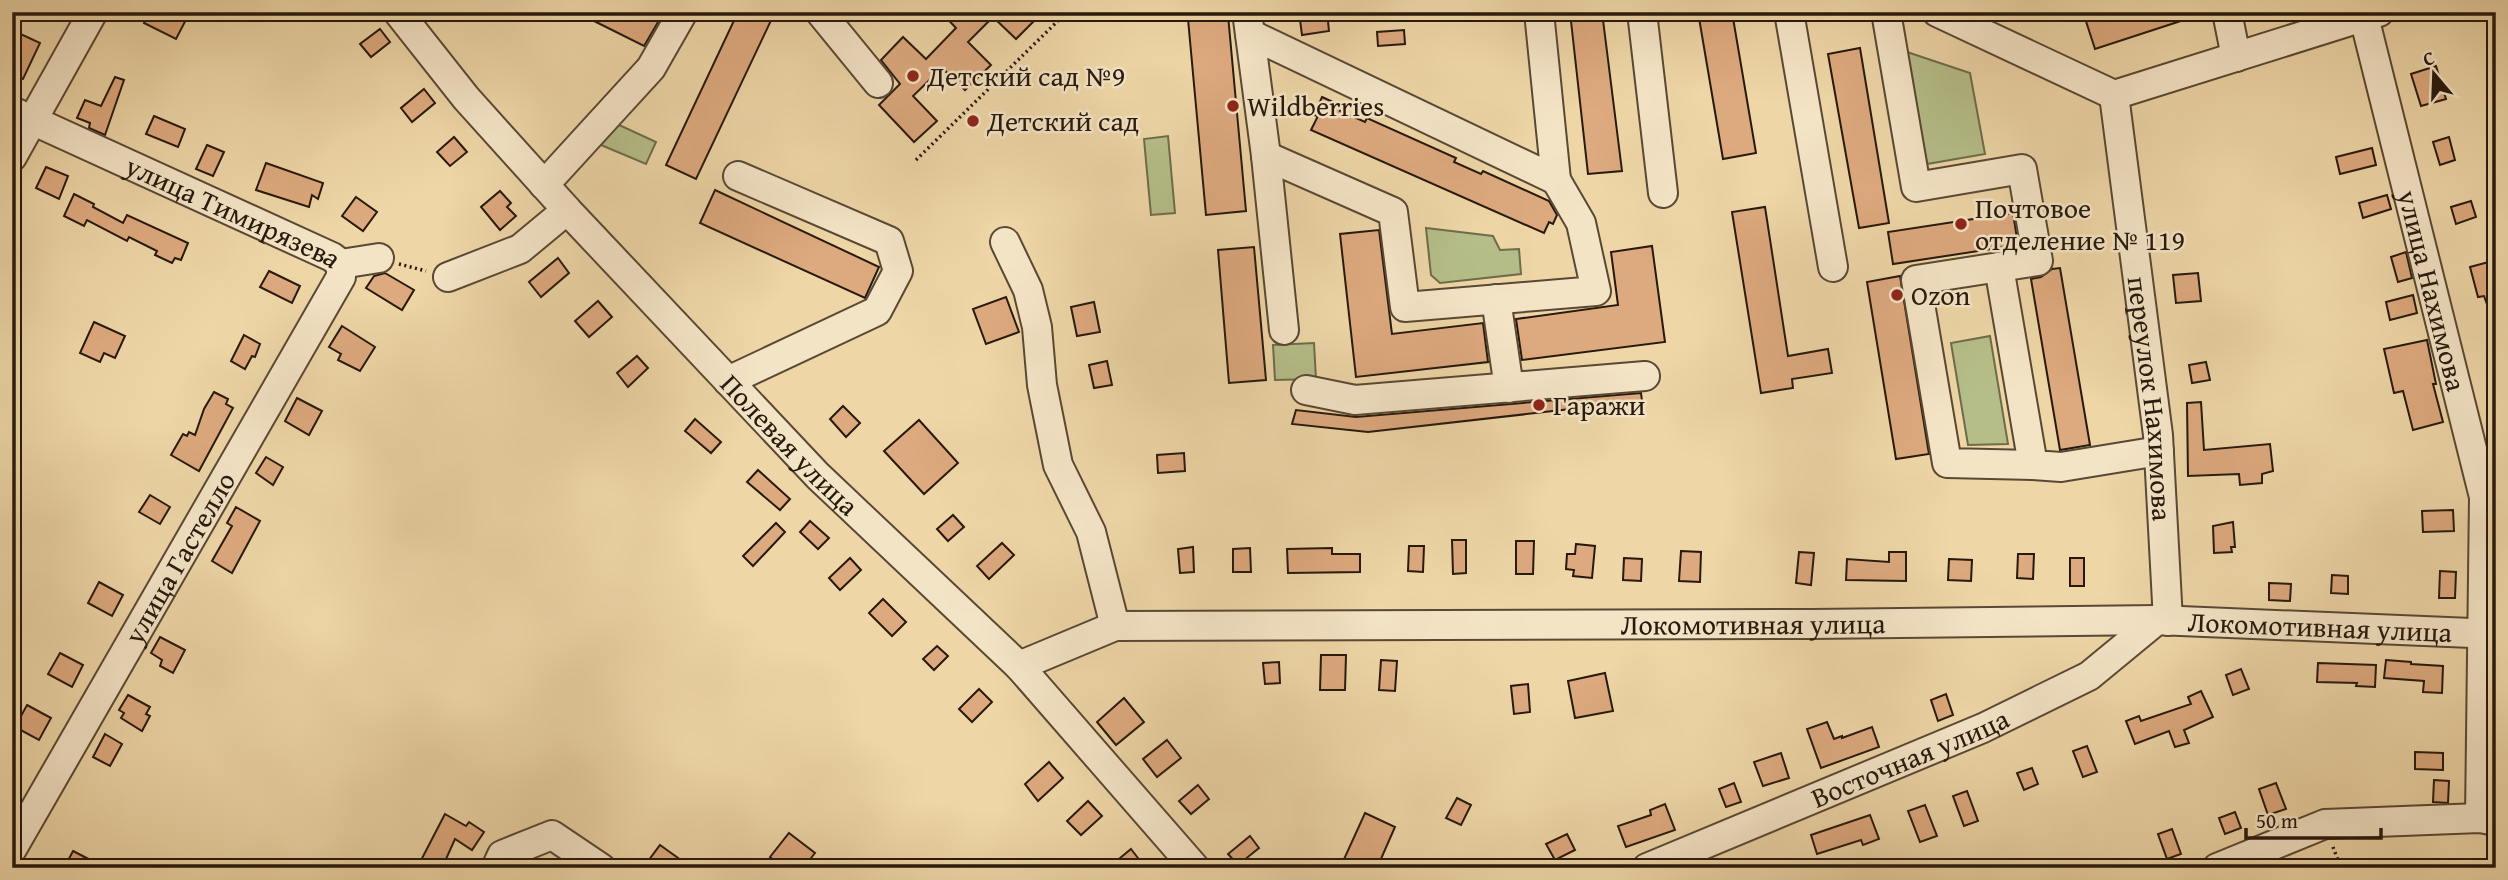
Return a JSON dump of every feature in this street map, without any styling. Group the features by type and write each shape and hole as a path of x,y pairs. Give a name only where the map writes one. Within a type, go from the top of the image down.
{"street":[{"path":"12,157 23,116 93,12"},
{"name":"Полевая улица","path":"398,12 466,99 567,210 818,476 1019,666 1195,868"},
{"path":"544,185 651,68 682,12"},
{"path":"820,12 878,83"},
{"path":"1266,156 1393,212 1405,307 1596,291 1581,223 1556,180 1539,12"},
{"path":"1642,12 1663,193"},
{"path":"1789,12 1833,268"},
{"path":"1886,12 1916,187 2022,169 2038,261 1916,280 1947,463 2062,467 2159,451"},
{"path":"1937,12 2114,96 2371,15"},
{"path":"2227,12 2236,57"},
{"name":"улица Нахимова","path":"2371,15 2484,497 2490,634 2488,820"},
{"path":"1248,23 1556,180"},
{"path":"1248,23 1266,156 1284,330"},
{"name":"переулок Нахимова","path":"2114,96 2159,451 2162,620"},
{"name":"улица Тимирязева","path":"23,116 341,264 379,258"},
{"path":"728,381 877,311 898,271 889,241 738,176"},
{"path":"448,277 520,249 567,210"},
{"path":"1005,243 1028,290 1037,327 1042,385 1058,465 1091,532 1115,626"},
{"name":"улица Гастелло","path":"12,849 341,277 341,264"},
{"path":"1999,267 2034,465"},
{"path":"1496,299 1509,388"},
{"path":"1306,390 1355,400 1645,376"},
{"name":"Локомотивная улица","path":"1019,666 1115,626 1784,625 2162,620 2490,634"},
{"name":"Восточная улица","path":"1647,868 1983,728 2089,676 2162,620"},
{"path":"2217,868 2325,824 2488,820"},
{"path":"496,868 502,855 552,835 601,868"}],"path":[{"path":"916,159 1067,12"},
{"name":"улица Тимирязева","path":"379,258 448,277"}],"green space":[{"path":"1907,52 1970,73 1985,154 1927,164"},
{"path":"617,124 656,142 646,164 601,145"},
{"path":"1168,136 1175,213 1151,215 1144,139"},
{"path":"1426,228 1493,236 1500,250 1519,249 1521,274 1440,283 1431,275"},
{"path":"1990,336 2008,444 1968,445 1951,343"},
{"path":"1314,343 1316,379 1275,380 1273,345"}],"building":[{"path":"149,12 190,12 176,39 144,23"},
{"path":"576,12 651,12 661,17 644,46"},
{"path":"738,12 775,12 696,179 666,165"},
{"name":"Детский сад №9","path":"941,12 1043,12 1016,39 993,17 968,42 991,65 965,90 942,68 913,96 937,121 914,142 879,105 900,84 881,60 903,37 926,59 956,28"},
{"path":"1299,12 1327,12 1329,31 1302,35"},
{"path":"1570,12 1602,12 1622,171 1588,174"},
{"path":"1698,12 1732,12 1756,153 1723,159"},
{"path":"2083,12 2198,12 2199,15 2095,49"},
{"path":"1228,15 1246,211 1206,215 1188,19"},
{"path":"380,29 390,42 371,57 360,44"},
{"path":"12,30 40,43 23,79 12,74"},
{"path":"1404,30 1405,44 1378,46 1377,32"},
{"path":"1860,48 1889,223 1859,228 1828,54"},
{"path":"2436,66 2446,99 2421,106 2411,74"},
{"path":"115,77 124,80 105,135 89,128 90,123 77,118 85,100 101,106"},
{"path":"424,89 435,103 412,122 401,108"},
{"path":"1322,97 1342,106 1340,111 1365,122 1367,118 1456,158 1454,162 1481,174 1483,171 1549,201 1557,215 1553,224 1549,222 1544,233 1311,130 1318,116 1314,115"},
{"path":"154,116 185,129 178,147 146,134"},
{"path":"454,137 467,152 450,166 437,152"},
{"path":"2449,137 2455,160 2440,165 2433,142"},
{"path":"207,145 224,152 213,176 196,169"},
{"path":"2372,148 2376,165 2340,174 2336,157"},
{"path":"266,163 323,183 318,199 312,195 309,207 256,190"},
{"path":"46,167 68,176 59,199 36,188"},
{"path":"715,190 879,267 865,298 700,223"},
{"path":"500,191 511,203 507,207 516,216 500,230 481,207"},
{"path":"74,194 123,223 127,215 188,243 181,260 175,258 172,263 155,255 157,251 129,237 127,241 87,220 84,226 64,216"},
{"path":"2387,195 2391,209 2363,218 2359,203"},
{"path":"356,197 377,212 363,231 342,216"},
{"path":"2471,201 2476,217 2456,224 2451,207"},
{"path":"1765,207 1788,356 1828,349 1832,373 1792,379 1793,388 1761,393 1732,212"},
{"path":"2013,213 2018,245 1893,264 1888,232"},
{"path":"1379,230 1392,334 1483,323 1488,362 1356,377 1340,234"},
{"path":"1652,246 1665,342 1522,360 1516,319 1618,305 1611,252"},
{"path":"1254,247 1266,380 1229,383 1218,250"},
{"path":"2406,252 2412,278 2398,282 2391,257"},
{"path":"558,258 569,273 541,297 529,282"},
{"path":"2496,260 2496,321 2493,321 2484,296 2478,297 2470,267"},
{"path":"2060,268 2090,445 2060,450 2031,279"},
{"path":"269,271 300,286 292,303 260,287"},
{"path":"385,273 414,290 402,310 366,288 374,276"},
{"path":"2198,273 2201,301 2176,303 2173,275"},
{"path":"1900,276 1929,454 1896,459 1867,282"},
{"path":"2413,295 2417,313 2390,320 2386,302"},
{"path":"1006,297 1019,332 986,344 973,309"},
{"path":"598,301 612,317 589,337 575,321"},
{"path":"1094,302 1100,332 1077,336 1071,307"},
{"path":"94,322 125,336 115,358 104,353 100,362 80,353"},
{"path":"342,326 375,347 360,371 338,360 341,354 329,347"},
{"path":"244,335 260,344 255,357 252,356 245,369 231,361"},
{"path":"2427,340 2436,384 2433,384 2443,422 2413,430 2403,391 2394,393 2384,349"},
{"path":"637,356 648,368 628,387 617,373"},
{"path":"1107,361 1112,385 1094,388 1089,365"},
{"path":"2206,362 2210,380 2192,383 2189,365"},
{"path":"214,392 228,399 226,404 233,408 199,471 171,455 183,434 187,436 189,432 195,435 204,409"},
{"name":"Гаражи","path":"1641,393 1642,401 1368,432 1292,424 1296,410 1356,417"},
{"path":"297,398 322,411 309,435 285,421"},
{"path":"2201,402 2204,450 2270,444 2273,471 2262,474 2262,483 2240,485 2239,474 2188,476 2187,403"},
{"path":"843,406 860,423 846,437 830,419"},
{"path":"695,419 721,442 711,453 685,431"},
{"path":"919,420 958,463 924,494 884,451"},
{"path":"1184,453 1185,471 1158,473 1157,455"},
{"path":"266,457 283,467 273,485 256,473"},
{"path":"758,470 790,499 780,510 747,482"},
{"path":"150,495 170,507 160,524 139,512"},
{"path":"236,507 260,521 232,573 212,561 232,526 227,523"},
{"path":"2453,510 2454,531 2423,532 2422,511"},
{"path":"953,515 964,527 948,541 937,529"},
{"path":"810,521 829,538 818,549 800,532"},
{"path":"2233,522 2235,547 2231,547 2232,552 2214,553 2213,526"},
{"path":"776,523 785,532 753,566 743,556"},
{"path":"1452,540 1466,540 1466,573 1453,574"},
{"path":"1516,541 1534,541 1533,574 1516,574"},
{"path":"1002,543 1014,555 989,579 977,566"},
{"path":"1576,544 1595,546 1592,578 1573,576 1574,570 1566,569 1567,554 1575,554"},
{"path":"1409,546 1424,546 1423,572 1408,571"},
{"path":"1193,547 1194,572 1180,573 1178,549"},
{"path":"1250,548 1251,572 1233,572 1233,549"},
{"path":"1332,548 1332,554 1360,554 1360,572 1288,573 1287,549"},
{"path":"1681,551 1701,552 1700,582 1679,581"},
{"path":"1799,552 1814,553 1811,585 1796,583"},
{"path":"1889,552 1906,552 1906,581 1846,580 1847,559 1889,562"},
{"path":"2018,554 2034,554 2033,579 2017,578"},
{"path":"850,558 861,570 840,590 829,578"},
{"path":"1624,558 1642,559 1641,581 1623,580"},
{"path":"2070,558 2084,558 2084,586 2070,586"},
{"path":"1949,559 1972,560 1971,581 1948,580"},
{"path":"2440,571 2456,572 2455,598 2439,598"},
{"path":"2332,575 2348,576 2348,594 2331,593"},
{"path":"99,582 123,595 112,616 88,603"},
{"path":"2269,583 2291,584 2290,601 2269,600"},
{"path":"883,599 906,622 892,636 869,613"},
{"path":"160,637 185,650 173,673 160,666 162,660 151,653"},
{"path":"937,646 948,656 934,670 923,659"},
{"path":"60,653 83,665 72,687 48,674"},
{"path":"1321,655 1346,655 1345,690 1320,690"},
{"path":"1381,660 1397,661 1395,691 1379,690"},
{"path":"2386,660 2443,666 2442,693 2423,692 2424,681 2384,678"},
{"path":"1279,662 1280,683 1265,684 1263,663"},
{"path":"2318,663 2376,665 2375,687 2356,686 2357,683 2317,682"},
{"path":"2241,669 2249,689 2233,695 2226,675"},
{"path":"1605,673 1613,711 1575,718 1568,681"},
{"path":"1528,684 1530,712 1514,714 1511,686"},
{"path":"979,689 992,702 972,722 959,709"},
{"path":"2201,691 2213,717 2184,730 2189,743 2175,747 2169,731 2135,744 2126,721 2139,716 2141,721 2191,704 2188,697"},
{"path":"1946,694 1953,715 1938,721 1931,700"},
{"path":"128,695 150,707 146,714 150,716 142,731 121,718 124,713 119,710"},
{"path":"1124,698 1144,722 1116,745 1097,722"},
{"path":"27,705 51,718 39,740 15,727"},
{"path":"1827,722 1834,739 1872,727 1879,747 1821,768 1807,729"},
{"path":"105,734 122,744 110,766 93,757"},
{"path":"1167,740 1181,758 1157,777 1143,759"},
{"path":"2087,746 2097,772 2083,777 2073,751"},
{"path":"2415,752 2443,753 2443,770 2415,769"},
{"path":"1781,753 1789,778 1763,786 1754,762"},
{"path":"1049,762 1063,778 1038,801 1025,784"},
{"path":"2032,768 2038,784 2024,790 2017,773"},
{"path":"2434,780 2449,781 2448,803 2433,802"},
{"path":"1734,783 1741,802 1726,807 1719,789"},
{"path":"2276,783 2286,809 2268,815 2259,789"},
{"path":"1198,785 1209,799 1191,814 1179,801"},
{"path":"1967,791 1978,821 1964,826 1953,796"},
{"path":"1457,798 1471,805 1461,825 1446,818"},
{"path":"1088,801 1102,816 1081,835 1067,821"},
{"path":"1665,804 1675,830 1626,847 1618,826 1651,815 1650,810"},
{"path":"1925,805 1937,836 1920,842 1908,811"},
{"path":"2235,812 2241,828 2225,834 2219,818"},
{"path":"1365,813 1395,827 1377,868 1340,868"},
{"path":"445,814 466,826 469,822 484,832 472,850 455,839 442,868 417,868"},
{"path":"1870,815 1879,839 1863,845 1861,840 1817,854 1811,835"},
{"path":"2172,829 2181,854 2167,859 2158,834"},
{"path":"789,833 815,853 803,868 783,868 770,857"},
{"path":"1567,834 1575,850 1555,860 1546,844"},
{"path":"1250,836 1259,848 1238,865 1228,854"},
{"path":"660,845 692,868 643,868"},
{"path":"1131,849 1141,862 1134,868 1108,868"},
{"path":"73,851 106,868 64,868"}],"place":[{"name":"Детский сад №9","path":"913,76"},
{"name":"Wildberries","path":"1233,106"},
{"name":"Детский сад","path":"973,121"},
{"name":"Почтовое отделение № 119","path":"1961,224"},
{"name":"Ozon","path":"1897,295"},
{"name":"Гаражи","path":"1539,405"}]}
